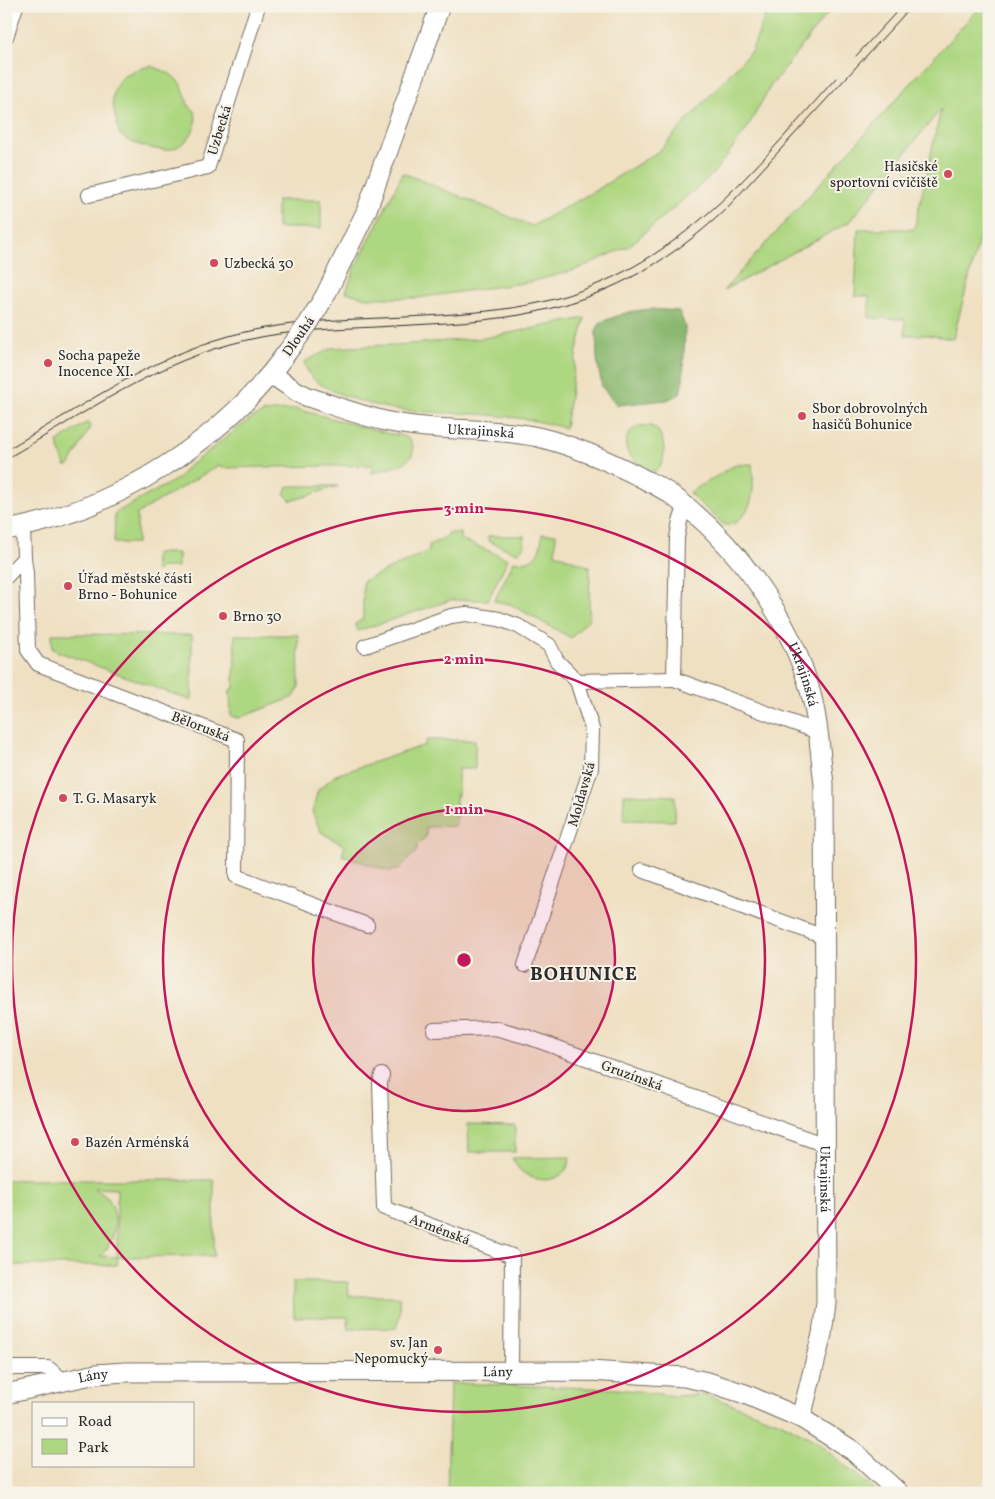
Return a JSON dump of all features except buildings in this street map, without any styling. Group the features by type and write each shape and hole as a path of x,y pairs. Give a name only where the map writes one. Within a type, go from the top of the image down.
{"street":[{"path":"6,37 16,6"},
{"name":"Uzbecká","path":"89,196 208,167 258,6"},
{"name":"Dlouhá","path":"15,528 80,509 147,476 200,441 244,403 271,374 325,296 366,212 440,6"},
{"name":"Ukrajinská","path":"271,374 308,397 394,423 507,432 537,437 604,458 671,494 728,546 764,592 793,644 811,694 824,784 825,1311 820,1341 801,1418"},
{"path":"674,679 677,538 680,521 686,506"},
{"name":"Běloruská","path":"15,528 24,558 26,573 28,650 38,664 237,740 236,876 368,925"},
{"path":"6,577 24,558"},
{"name":"Moldavská","path":"365,646 451,616 466,614 482,616 499,619 518,626 549,645 557,661 577,680 592,729 591,768 525,965"},
{"name":"Ukrajinská","path":"577,680 674,679 818,732"},
{"path":"642,870 824,937"},
{"name":"Gruzínská","path":"434,1030 494,1028 528,1037 825,1145"},
{"name":"Arménská","path":"382,1075 380,1083 384,1208 512,1256 511,1371"},
{"name":"Lány","path":"6,1368 48,1368 63,1380"},
{"name":"Lány","path":"6,1394 63,1380 96,1374 125,1372 511,1371 611,1372 684,1377 708,1382 745,1394 801,1418 852,1450 899,1493"}],"green space":[{"path":"769,6 833,6 770,87 746,130 712,175 629,246 575,270 530,282 417,298 366,298 346,292 354,270 403,173 532,226 598,189 659,151 752,50"},
{"path":"989,6 989,202 953,339 928,335 905,335 905,319 869,318 869,296 855,296 858,229 914,229 941,109 849,222 723,291 977,10"},
{"path":"151,66 172,75 176,79 183,89 188,105 196,115 195,124 190,136 179,146 170,150 155,149 134,143 120,134 118,127 113,104 115,88 125,76 141,68"},
{"path":"277,200 321,200 321,228 277,228"},
{"path":"650,309 679,311 685,326 683,380 680,394 667,400 617,405 602,387 597,359 596,331 601,322 628,312"},
{"path":"585,318 577,351 565,428 509,417 418,412 376,405 353,399 323,386 312,377 304,362 332,348 484,338"},
{"path":"296,409 405,437 411,441 412,455 402,464 372,473 372,465 221,468 219,465 137,514 137,543 114,543 115,513 179,478 185,469 250,419 265,412"},
{"path":"86,423 89,423 91,426 69,466 65,466 57,442"},
{"path":"639,426 655,428 661,437 664,455 661,465 656,471 635,461 627,451 626,440 628,435"},
{"path":"752,464 753,493 751,502 742,517 733,524 723,524 689,493 735,465"},
{"path":"338,486 291,501 284,494 287,487"},
{"path":"447,533 460,533 460,539 508,559 488,600 451,600 358,631 355,624 363,619 363,581 429,551 429,545 448,536"},
{"path":"542,534 556,534 555,553 590,567 589,619 571,638 510,604 494,601 514,561 527,561 536,556 542,540"},
{"path":"488,536 524,536 524,546 517,553 488,541"},
{"path":"155,553 178,553 178,567 161,567 157,571 155,570"},
{"path":"52,634 192,635 192,701 52,649"},
{"path":"235,635 298,635 299,687 294,697 239,718 231,716 230,690 234,688"},
{"path":"426,740 475,740 475,769 458,769 456,826 426,827 426,837 417,845 417,851 398,870 388,871 342,855 345,846 321,832 312,812 318,790 336,775 425,745"},
{"path":"624,794 675,796 675,821 623,820"},
{"path":"468,1124 515,1125 515,1152 469,1152"},
{"path":"570,1157 564,1172 552,1179 544,1180 528,1176 517,1167 512,1158"},
{"path":"6,1180 214,1180 214,1256 118,1257 117,1265 6,1265","holes":["94,1188 117,1189 117,1257 100,1256 112,1238 115,1215 110,1201"]},
{"path":"293,1282 348,1282 349,1296 399,1296 400,1314 396,1328 348,1329 348,1317 294,1317"},
{"path":"450,1383 619,1389 675,1396 704,1394 780,1422 814,1440 878,1493 447,1493"}],"tram line":[{"path":"856,56 902,6"},
{"path":"6,459 122,390 183,361 214,349 247,340 295,332 466,322 502,318 549,309 605,290 656,263 681,247 726,209 912,6"},
{"path":"6,450 142,371 199,346 229,336 281,325 307,322 441,315 515,307 558,298 602,282 642,261 679,237 713,209 745,179 836,78"}],"place":[{"name":"Hasičské sportovní cvičiště","path":"948,174"},
{"name":"Uzbecká 30","path":"214,263"},
{"name":"Socha papeže Inocence XI.","path":"48,363"},
{"name":"Sbor dobrovolných hasičů Bohunice","path":"802,416"},
{"name":"Úřad městské části Brno - Bohunice","path":"68,586"},
{"name":"Brno 30","path":"223,616"},
{"name":"T. G. Masaryk","path":"63,798"},
{"name":"Bazén Arménská","path":"75,1142"},
{"name":"sv. Jan Nepomucký","path":"438,1350"}],"district":[{"name":"BOHUNICE","path":"584,973"}]}
